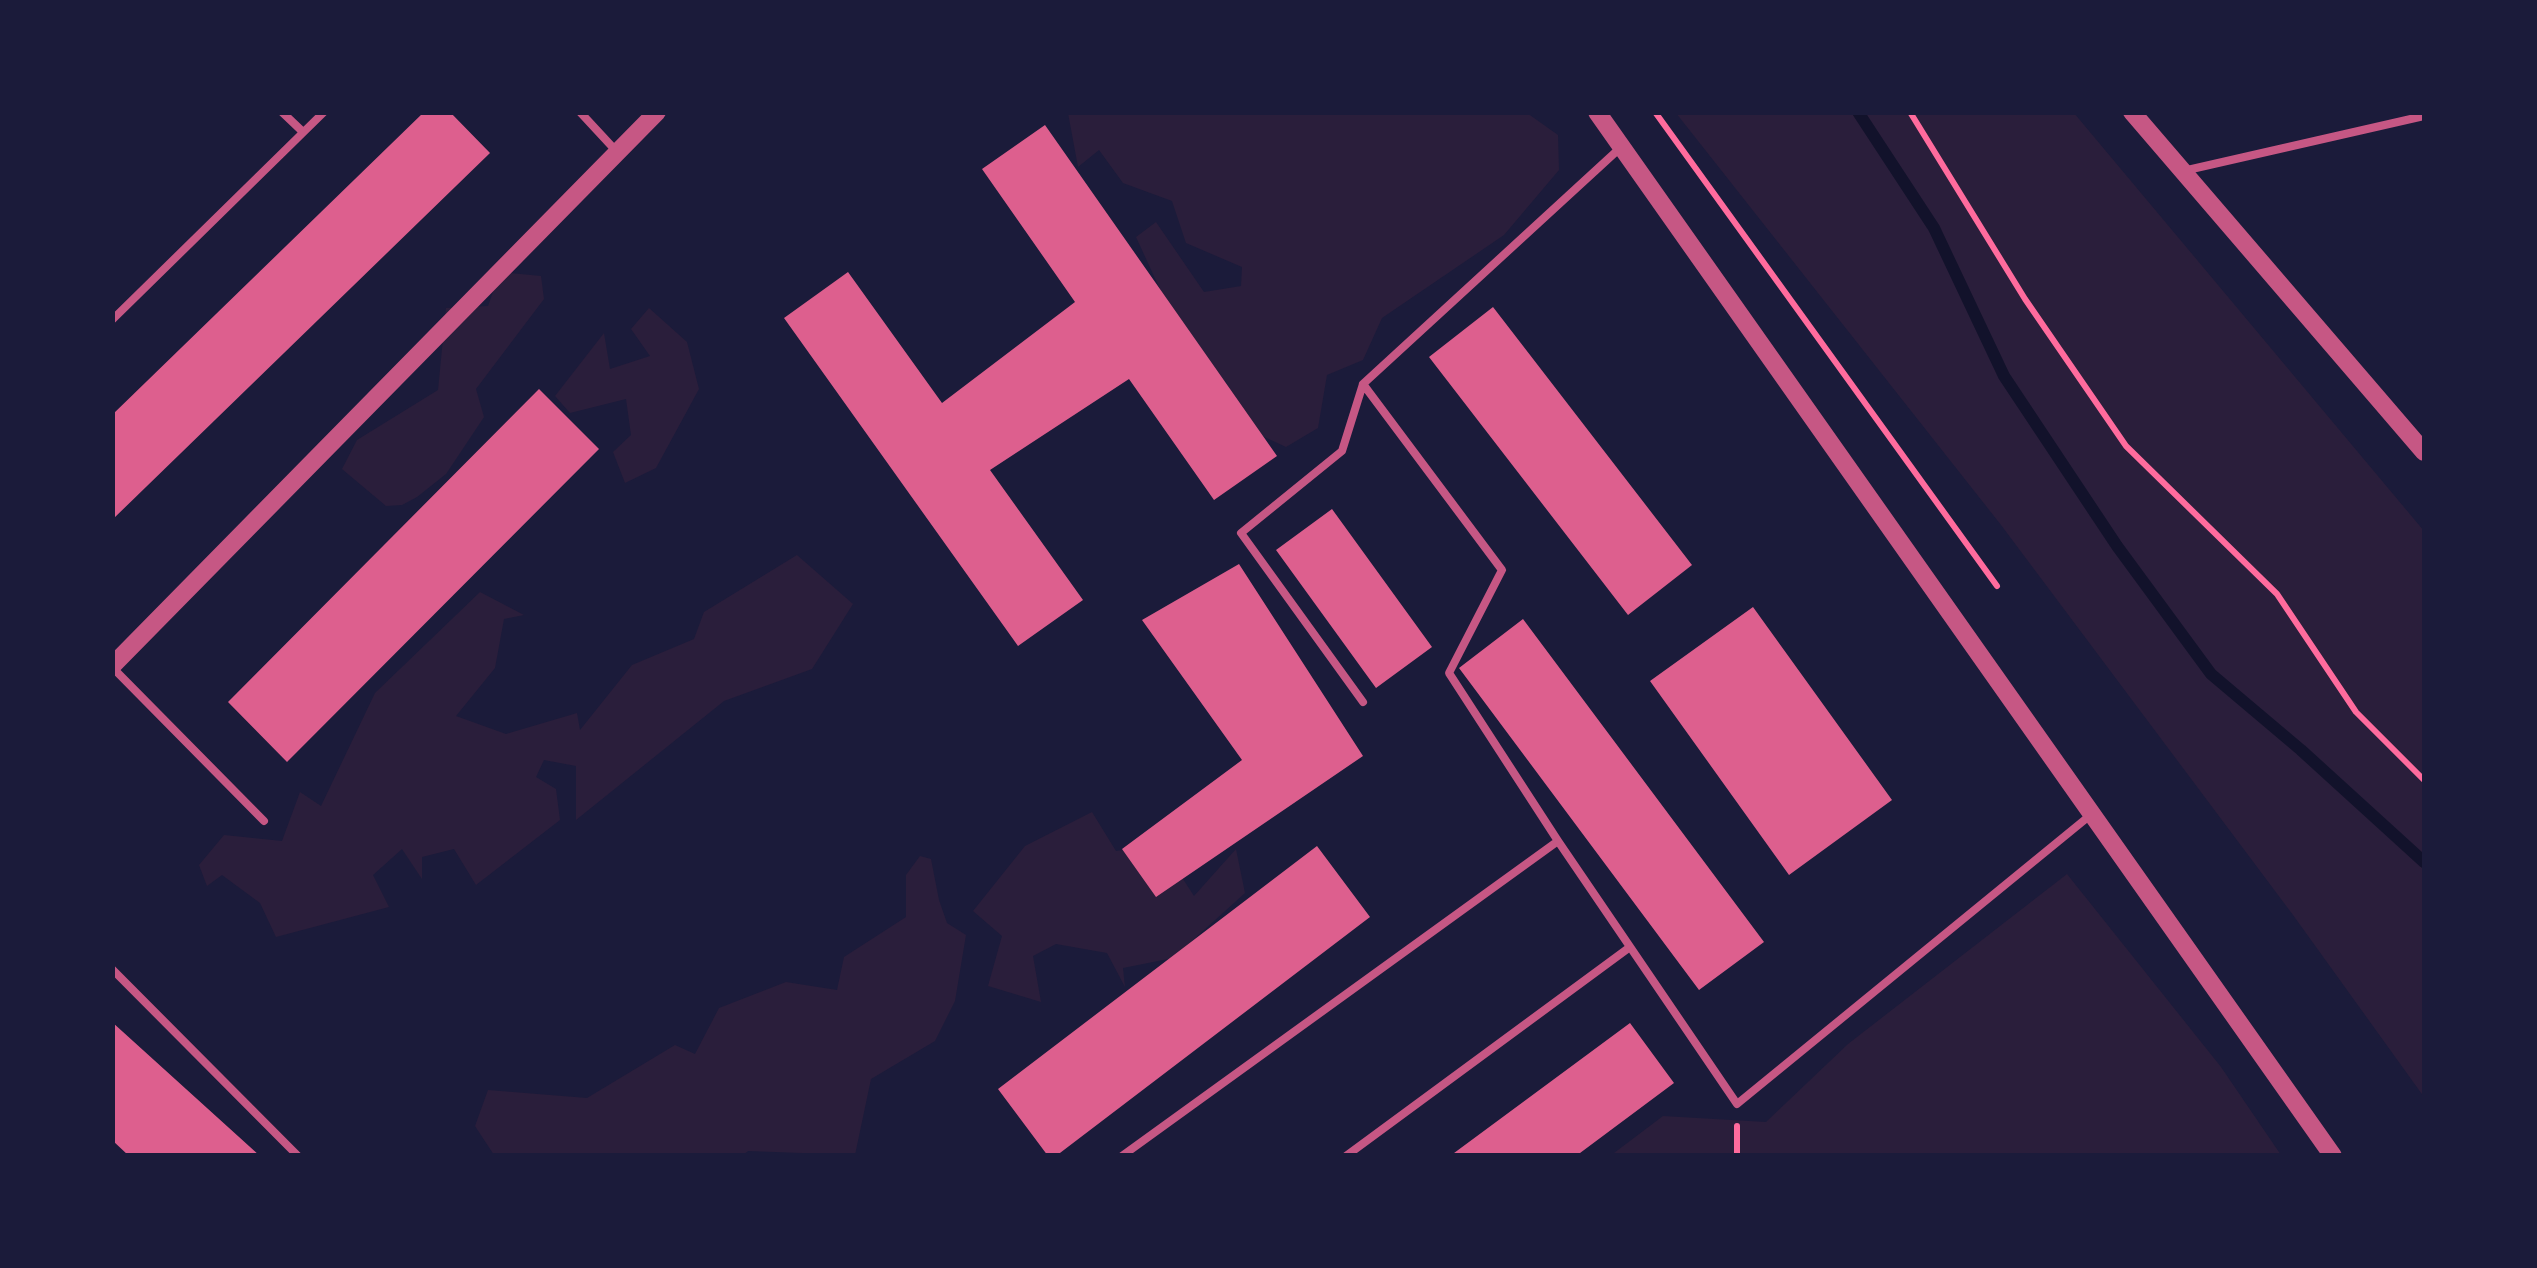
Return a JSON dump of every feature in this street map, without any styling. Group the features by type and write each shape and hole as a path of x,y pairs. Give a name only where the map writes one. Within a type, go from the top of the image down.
{"street":[{"path":"112,667 657,112"},
{"path":"1597,112 2333,1156"},
{"path":"2132,112 2424,452"}],"lane":[{"path":"282,112 303,132"},
{"path":"112,320 324,112"},
{"path":"580,112 618,153"},
{"path":"2183,171 2424,116"},
{"path":"1363,702 1240,532 1342,451 1363,384 1623,146"},
{"path":"1363,384 1502,570 1449,673 1737,1104 2092,813"},
{"path":"112,667 264,821"},
{"path":"1122,1156 1558,841"},
{"path":"1346,1156 1630,947"},
{"path":"112,970 298,1156"}],"path":[{"path":"1655,112 1997,586"},
{"path":"1910,112 2024,299 2126,446 2276,594 2356,712 2424,780"}],"shaded area":[{"path":"1068,113 1527,113 1558,135 1559,170 1504,235 1382,318 1363,360 1327,375 1318,428 1286,447 1245,428 1226,382 1192,359 1136,237 1156,222 1204,292 1241,286 1242,267 1186,243 1172,201 1123,183 1099,150 1078,167"},
{"path":"1676,113 2074,113 2424,531 2424,1097 2001,525"},
{"path":"500,272 541,276 544,299 476,389 484,417 446,474 402,505 386,506 342,469 357,440 438,390 446,308 488,306"},
{"path":"649,308 687,342 699,389 656,468 625,483 613,452 631,435 626,399 570,413 555,396 604,333 610,369 650,356 631,329"},
{"path":"797,555 853,604 812,669 724,701 576,820 576,766 544,760 536,777 556,789 560,820 476,885 454,849 422,857 422,879 402,849 373,875 389,907 276,937 260,903 222,875 207,886 199,865 224,835 282,841 300,792 321,806 375,693 480,592 524,615 504,619 495,668 456,716 506,734 577,713 580,730 632,665 694,639 704,612"},
{"path":"1092,812 1116,851 1161,845 1194,896 1236,849 1245,893 1173,958 1123,968 1125,987 1107,953 1056,944 1033,956 1041,1002 988,986 1002,936 973,911 1025,846"},
{"path":"920,856 931,859 947,923 966,935 955,1001 935,1041 871,1079 855,1155 748,1151 742,1156 494,1155 475,1126 488,1090 587,1098 675,1045 695,1054 719,1008 786,982 837,990 844,957 906,917 906,875"},
{"path":"2067,874 2221,1067 2281,1155 1610,1156 1663,1116 1766,1122 1848,1044"}],"building":[{"path":"424,112 450,112 490,153 112,520 112,415"},
{"path":"1045,125 1277,456 1214,500 1129,379 990,470 1083,600 1018,646 784,318 848,272 942,403 1075,302 982,169"},
{"path":"1493,307 1692,565 1628,615 1429,357"},
{"path":"539,389 599,449 287,762 228,702"},
{"path":"1332,509 1432,647 1376,688 1276,550"},
{"path":"1239,564 1363,756 1156,897 1122,849 1242,760 1142,620"},
{"path":"1753,607 1892,800 1789,875 1650,681"},
{"path":"1523,619 1764,942 1699,990 1459,668"},
{"path":"1317,846 1370,917 1056,1156 1048,1156 998,1089"},
{"path":"112,1022 260,1156 129,1156 112,1140"},
{"path":"1630,1023 1674,1083 1576,1156 1450,1156"}],"waterway":[{"path":"1858,112 1934,228 2004,376 2117,546 2211,674 2424,862"}]}
